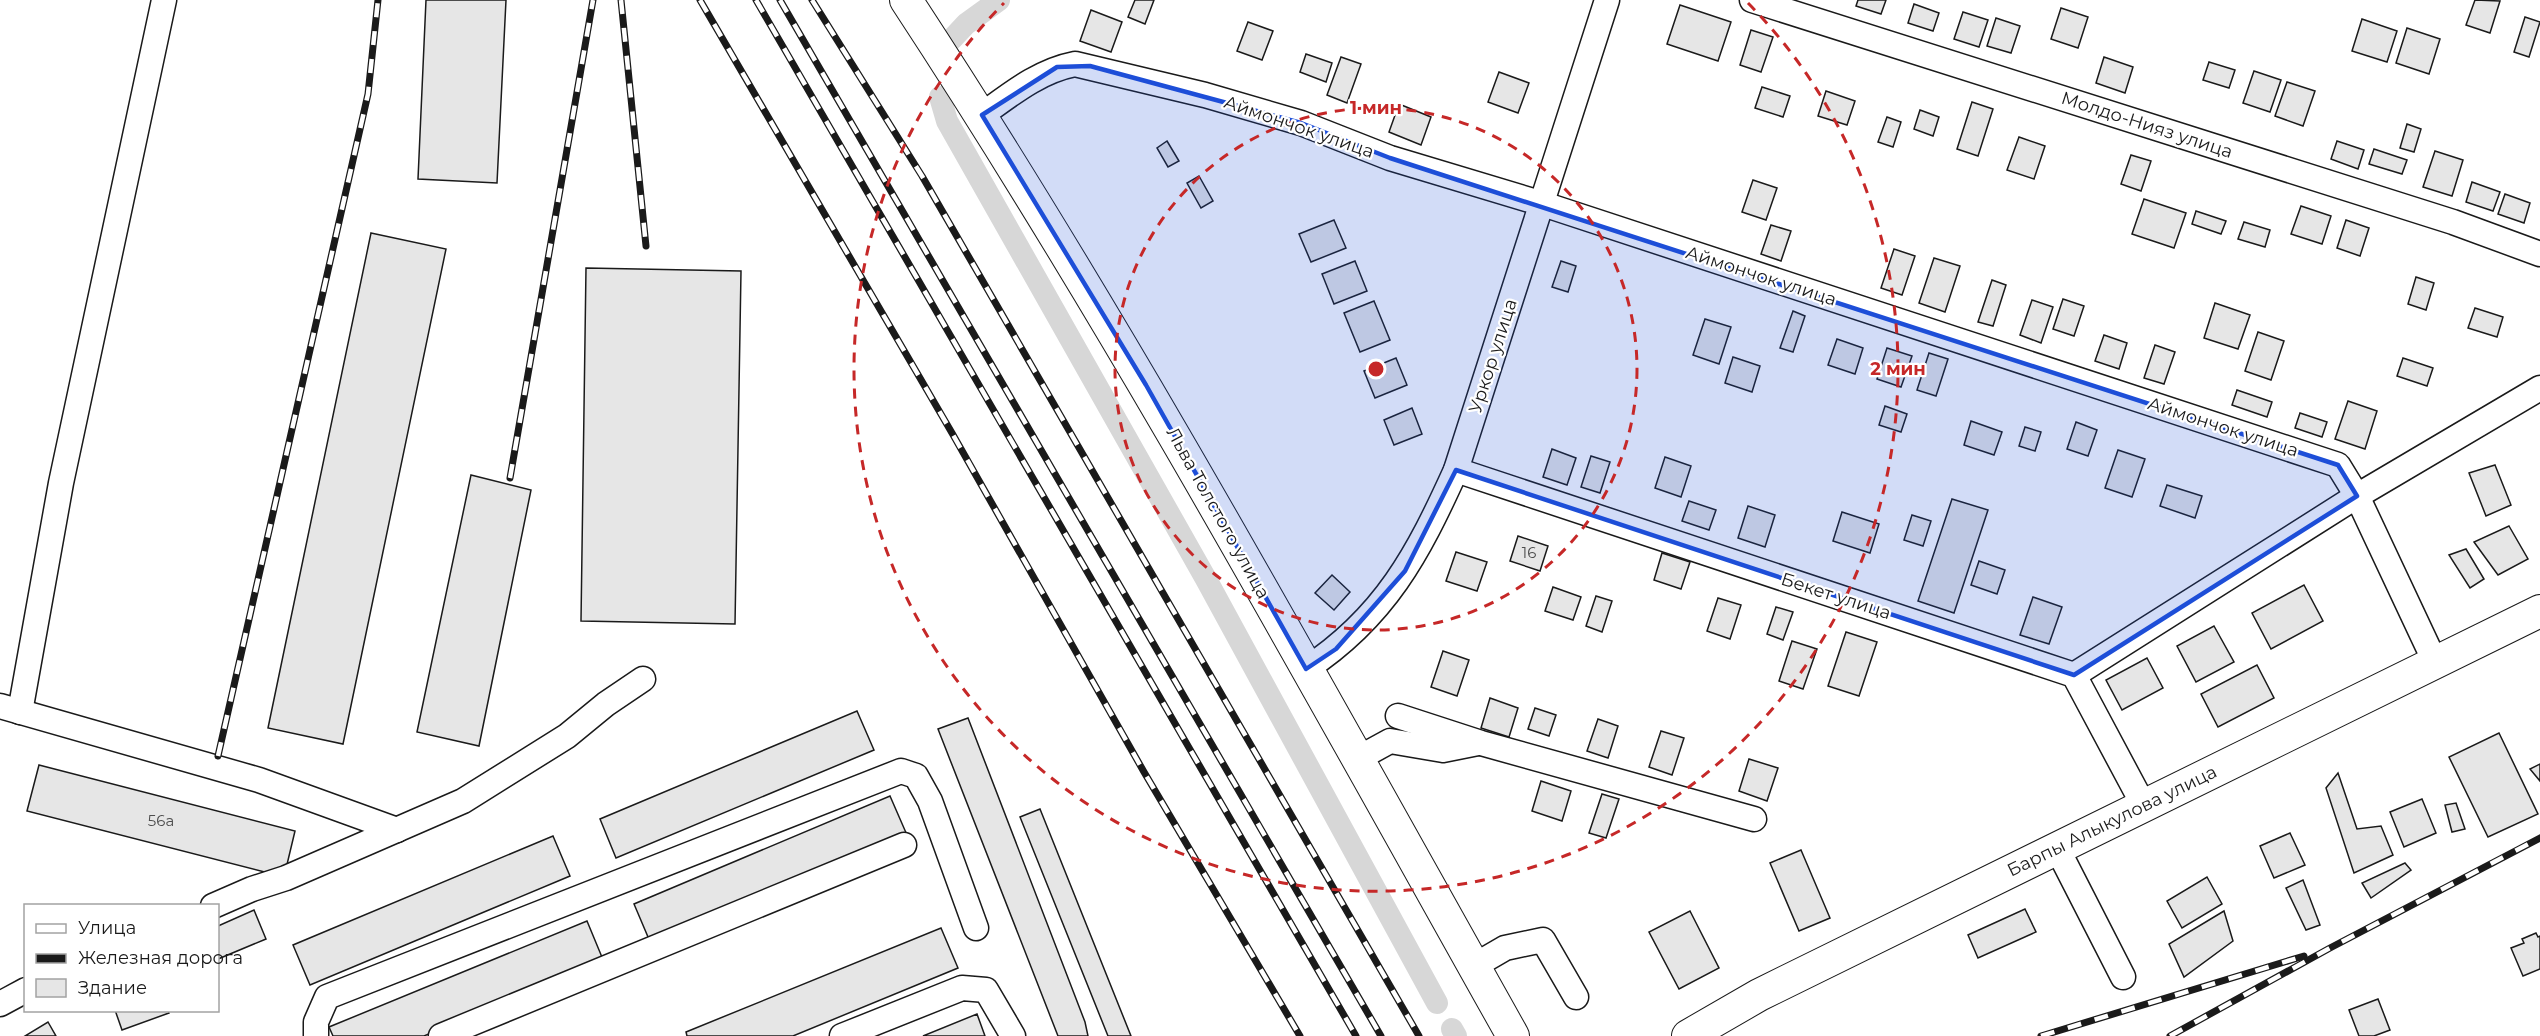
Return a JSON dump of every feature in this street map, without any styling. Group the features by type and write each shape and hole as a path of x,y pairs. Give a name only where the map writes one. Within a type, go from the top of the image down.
{"main road":[{"name":"Льва Толстого улица","path":"906,0 982,115 1146,385 1513,1036"},
{"name":"Барпы Алыкулова улица","path":"1688,1036 1759,995 2540,611"}],"street":[{"path":"164,0 61,483 10,709 259,780 397,830"},
{"name":"Уркор улица","path":"1306,669 1336,649 1367,618 1405,571 1427,535 1456,470 1608,0"},
{"name":"Молдо-Нияз улица","path":"1752,0 2453,222 2540,254"},
{"name":"Аймончок улица","path":"982,115 1040,76 1057,67 1075,64 1205,95 1301,123 1390,158 1543,204 2338,465 2357,496 2435,662"},
{"path":"2144,806 2074,675 2357,496 2540,388"},
{"name":"Бекет улица","path":"1456,470 2074,675"},
{"path":"218,904 286,878 463,801 567,736 606,704 643,679"},
{"path":"1398,716 1480,743 1754,819"},
{"path":"1357,759 1390,741 1443,750 1480,743"},
{"path":"316,1036 316,1022 327,997 901,771 916,776 930,801 976,928"},
{"path":"441,1036 904,845"},
{"path":"2057,848 2123,977"},
{"path":"1474,966 1505,948 1543,940 1575,997"},
{"path":"842,1036 962,988 986,990 1013,1036"},
{"path":"0,1004 24,991"}],"highlighted area":[{"path":"1090,66 1301,123 1390,158 2338,465 2357,496 2074,675 1456,470 1405,571 1336,649 1306,669 1146,385 982,115 1057,67"}],"building":[{"path":"426,0 506,0 497,183 418,179"},
{"path":"1135,0 1154,0 1145,24 1128,17"},
{"path":"1858,0 1886,0 1881,14 1856,6"},
{"path":"2475,0 2500,1 2490,33 2466,25"},
{"path":"1914,4 1939,13 1933,31 1908,23"},
{"path":"1680,5 1731,22 1718,61 1667,44"},
{"path":"2061,8 2088,17 2078,48 2051,39"},
{"path":"1091,10 1122,22 1111,52 1080,41"},
{"path":"1963,12 1988,20 1979,47 1954,39"},
{"path":"2525,17 2540,22 2529,57 2514,52"},
{"path":"1996,18 2020,26 2011,53 1987,46"},
{"path":"2362,19 2397,31 2387,62 2352,51"},
{"path":"1248,22 1273,31 1262,60 1237,51"},
{"path":"2407,28 2440,39 2429,74 2396,63"},
{"path":"1751,30 1773,37 1761,72 1740,65"},
{"path":"1306,54 1332,63 1326,82 1300,72"},
{"path":"1341,57 1361,64 1347,103 1327,95"},
{"path":"2104,57 2133,67 2125,93 2096,83"},
{"path":"2209,62 2235,70 2229,88 2203,80"},
{"path":"2254,71 2281,80 2270,112 2243,103"},
{"path":"1499,72 1529,83 1518,113 1488,102"},
{"path":"2287,82 2315,91 2303,126 2275,116"},
{"path":"1762,87 1790,96 1783,117 1755,108"},
{"path":"1826,91 1855,101 1847,125 1818,116"},
{"path":"1972,102 1993,109 1978,156 1957,149"},
{"path":"1399,104 1431,117 1421,145 1389,132"},
{"path":"1920,110 1939,117 1933,136 1914,129"},
{"path":"1887,117 1901,122 1893,147 1878,142"},
{"path":"2407,124 2421,129 2414,152 2400,148"},
{"path":"2019,137 2045,146 2034,179 2007,170"},
{"path":"1167,141 1179,161 1168,167 1157,148"},
{"path":"2337,141 2364,150 2358,169 2331,159"},
{"path":"2374,149 2407,160 2402,174 2369,164"},
{"path":"2435,151 2463,160 2452,196 2423,187"},
{"path":"2131,155 2151,161 2141,191 2121,184"},
{"path":"1199,176 1213,201 1201,208 1187,183"},
{"path":"1753,180 1777,188 1766,220 1742,212"},
{"path":"2472,182 2500,192 2493,211 2466,202"},
{"path":"2505,194 2530,203 2524,223 2498,214"},
{"path":"2144,199 2186,213 2174,248 2132,234"},
{"path":"2301,206 2331,216 2322,244 2291,234"},
{"path":"2196,211 2226,221 2221,234 2192,224"},
{"path":"1334,220 1346,248 1311,262 1299,234"},
{"path":"2346,220 2369,228 2360,256 2337,248"},
{"path":"2244,222 2270,230 2265,247 2238,239"},
{"path":"1771,225 1791,231 1781,261 1761,254"},
{"path":"371,233 446,249 343,744 268,728"},
{"path":"1894,249 1915,256 1902,295 1881,288"},
{"path":"1934,258 1960,266 1945,312 1919,303"},
{"path":"1355,261 1367,291 1334,304 1322,274"},
{"path":"1561,261 1576,266 1568,292 1552,287"},
{"path":"586,268 741,271 735,624 581,621"},
{"path":"2416,277 2434,283 2426,310 2408,304"},
{"path":"1992,280 2006,285 1993,326 1978,322"},
{"path":"2063,299 2084,306 2074,336 2053,329"},
{"path":"2032,300 2053,307 2041,343 2020,335"},
{"path":"1374,301 1390,340 1360,352 1344,313"},
{"path":"2215,303 2250,315 2238,349 2204,338"},
{"path":"2475,308 2503,317 2497,337 2468,328"},
{"path":"1793,311 1805,316 1793,352 1780,348"},
{"path":"1705,319 1731,327 1719,364 1693,355"},
{"path":"2258,332 2284,341 2271,380 2245,371"},
{"path":"2104,335 2127,343 2119,369 2095,361"},
{"path":"1837,339 1863,348 1855,374 1828,365"},
{"path":"2155,345 2175,352 2164,384 2144,378"},
{"path":"1887,348 1912,356 1901,387 1877,379"},
{"path":"1929,353 1948,359 1936,396 1917,390"},
{"path":"1733,357 1760,366 1752,392 1725,383"},
{"path":"1396,358 1407,385 1375,398 1364,371"},
{"path":"2403,358 2433,368 2427,386 2397,376"},
{"path":"2237,390 2272,402 2267,417 2232,405"},
{"path":"2348,401 2377,411 2365,449 2335,439"},
{"path":"1885,406 1907,414 1901,432 1879,425"},
{"path":"1412,408 1422,434 1394,445 1384,420"},
{"path":"2300,413 2327,422 2322,437 2295,428"},
{"path":"1971,421 2002,432 1994,455 1964,445"},
{"path":"2076,422 2097,430 2088,456 2067,449"},
{"path":"2025,427 2041,432 2035,451 2019,446"},
{"path":"1552,449 1576,458 1567,485 1543,477"},
{"path":"2118,450 2145,459 2132,497 2105,488"},
{"path":"1591,456 1610,462 1600,493 1581,487"},
{"path":"1665,457 1691,466 1681,497 1655,488"},
{"path":"2495,465 2511,505 2486,516 2469,473"},
{"path":"471,475 531,490 479,746 417,732"},
{"path":"2167,485 2202,496 2195,518 2160,506"},
{"path":"1952,499 1988,510 1954,613 1918,601"},
{"path":"1689,501 1716,510 1709,530 1682,521"},
{"path":"1748,506 1775,515 1765,547 1738,538"},
{"path":"1842,512 1879,524 1870,553 1833,541"},
{"path":"1912,515 1931,521 1923,546 1904,540"},
{"path":"2509,526 2528,559 2498,575 2474,542"},
{"path":"1518,536 1548,546 1540,571 1510,561"},
{"path":"2466,549 2484,579 2470,588 2449,555"},
{"path":"1456,552 1487,562 1477,591 1446,581"},
{"path":"1662,553 1690,562 1681,589 1654,580"},
{"path":"1979,561 2005,570 1997,594 1971,585"},
{"path":"1332,575 1350,592 1334,610 1315,593"},
{"path":"2304,585 2323,621 2271,649 2252,613"},
{"path":"1553,587 1581,597 1573,620 1545,611"},
{"path":"1596,596 1612,601 1602,632 1586,626"},
{"path":"2033,597 2062,607 2049,644 2020,635"},
{"path":"1718,598 1741,605 1730,639 1707,631"},
{"path":"1776,607 1793,612 1783,640 1767,634"},
{"path":"2214,626 2234,662 2196,682 2177,646"},
{"path":"1846,632 1877,642 1859,696 1828,686"},
{"path":"1792,641 1817,649 1803,689 1779,681"},
{"path":"1443,651 1469,660 1457,696 1431,687"},
{"path":"2147,658 2163,688 2122,710 2106,680"},
{"path":"2257,665 2274,698 2218,727 2201,694"},
{"path":"1490,698 1518,708 1509,737 1481,728"},
{"path":"1535,708 1556,715 1549,736 1528,729"},
{"path":"857,711 874,750 616,858 600,819"},
{"path":"968,718 1085,1022 1088,1036 1058,1036 938,729"},
{"path":"1598,719 1618,726 1608,758 1587,751"},
{"path":"1661,731 1684,738 1672,775 1649,767"},
{"path":"2499,733 2538,814 2488,837 2449,757"},
{"path":"1749,759 1778,768 1767,801 1739,791"},
{"path":"2540,764 2540,781 2530,769"},
{"path":"39,765 295,831 284,877 27,811"},
{"path":"2338,773 2357,829 2381,826 2393,855 2354,873 2326,788"},
{"path":"1541,781 1571,791 1562,821 1532,811"},
{"path":"1602,794 1619,799 1606,838 1589,833"},
{"path":"890,796 907,835 651,944 634,904"},
{"path":"2422,799 2436,833 2404,847 2390,812"},
{"path":"2456,803 2465,829 2452,832 2445,805"},
{"path":"1040,809 1131,1036 1108,1036 1020,817"},
{"path":"2290,833 2305,865 2274,878 2260,846"},
{"path":"553,836 570,876 310,985 293,945"},
{"path":"1801,850 1830,918 1799,931 1770,863"},
{"path":"2405,863 2411,870 2371,898 2362,883"},
{"path":"2207,877 2222,904 2182,928 2167,901"},
{"path":"2303,880 2320,925 2306,930 2286,888"},
{"path":"2025,909 2036,932 1978,958 1968,935"},
{"path":"254,910 266,939 219,959 219,926"},
{"path":"1690,911 1719,968 1679,989 1649,932"},
{"path":"2224,911 2233,941 2184,977 2169,944"},
{"path":"587,921 604,962 424,1036 333,1036 329,1027"},
{"path":"941,928 958,968 793,1036 687,1036 686,1032"},
{"path":"2536,933 2538,937 2540,936 2540,969 2523,976 2511,948 2524,943 2522,939"},
{"path":"2378,999 2390,1030 2374,1036 2359,1036 2349,1010"},
{"path":"116,1012 169,1012 169,1013 122,1030"},
{"path":"977,1014 985,1036 923,1036"},
{"path":"48,1022 56,1036 25,1036"}],"waterway":[{"path":"952,39 966,24 999,0"},
{"path":"940,97 947,121 1206,579 1437,1003"},
{"path":"1452,1029 1456,1036"}],"railway":[{"path":"218,756 368,94 378,0"},
{"path":"510,478 593,0"},
{"path":"621,0 646,246"},
{"path":"700,0 952,433 1144,772 1300,1036"},
{"path":"756,0 1356,1036"},
{"path":"780,0 1381,1036"},
{"path":"812,0 922,176 1419,1036"},
{"path":"2170,1036 2330,948 2540,838"},
{"path":"2041,1036 2304,956"}]}
